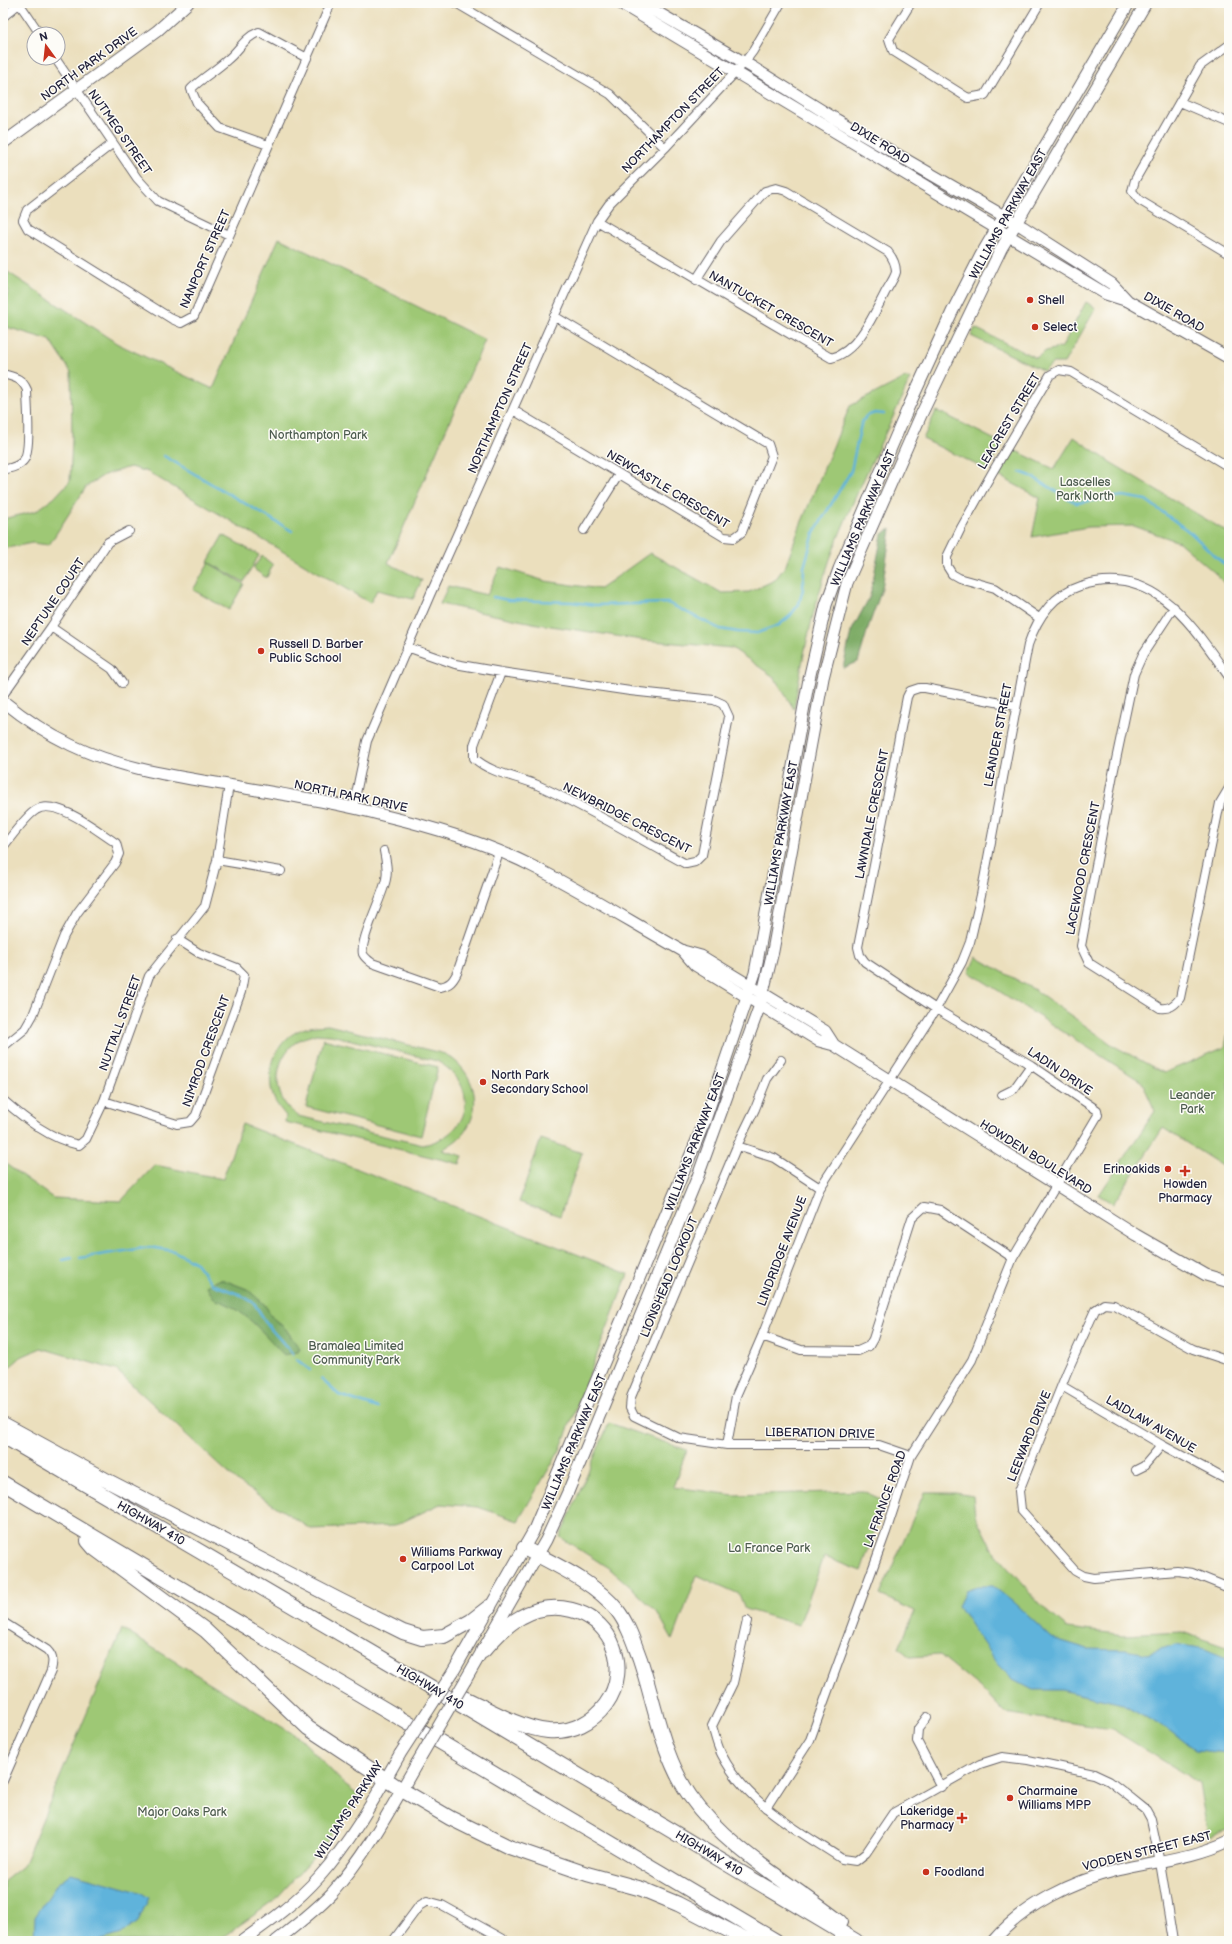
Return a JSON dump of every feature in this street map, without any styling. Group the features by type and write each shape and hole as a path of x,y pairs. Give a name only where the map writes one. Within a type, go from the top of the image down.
{"highway":[{"path":"3,1424 104,1479 403,1632 422,1638 444,1636 471,1621 489,1607"},
{"name":"HIGHWAY 410","path":"3,1436 419,1680 857,1941"},
{"path":"3,1483 229,1619 776,1941"},
{"path":"75,1526 94,1548 205,1630 308,1728 402,1790 450,1818 509,1847 580,1872 642,1889 678,1904 749,1941"},
{"path":"524,1548 590,1586 617,1610 631,1635 648,1683 664,1738 680,1779 701,1810 737,1846 839,1922 857,1941"},
{"path":"419,1680 435,1684 521,1724 547,1731 570,1729 592,1720 608,1702 614,1690 617,1671 616,1658 610,1640 598,1624 576,1610 567,1608 548,1608 530,1613 509,1626 482,1651"}],"main road":[{"name":"NORTH PARK DRIVE","path":"3,143 157,31 188,3"},
{"name":"DIXIE ROAD","path":"620,3 1106,294 1128,300 1229,358"},
{"name":"DIXIE ROAD","path":"641,3 744,63 842,123 1015,222 1112,284 1128,300"},
{"name":"WILLIAMS PARKWAY EAST","path":"453,1672 524,1548 545,1505 704,1123 748,998 762,942 809,679 826,605 839,569 908,408 952,312 996,229 1129,3"},
{"name":"WILLIAMS PARKWAY EAST","path":"402,1790 537,1555 568,1492 698,1176 760,1005 773,951 823,678 847,583 954,344 1015,222 1146,3"},
{"name":"NORTH PARK DRIVE","path":"3,701 49,734 91,754 142,770 353,808 468,839 532,866 683,951 701,956 752,986"},
{"name":"NORTH PARK DRIVE","path":"683,951 695,966 748,998"},
{"name":"HOWDEN BOULEVARD","path":"752,986 825,1031 834,1045"},
{"name":"HOWDEN BOULEVARD","path":"748,998 819,1041 834,1045 1136,1235 1196,1269 1229,1282"},
{"name":"WILLIAMS PARKWAY","path":"242,1941 264,1926 296,1900 319,1877 342,1847 386,1780 400,1754 453,1672"},
{"path":"276,1941 310,1914 332,1893 354,1866 379,1829 402,1790"},
{"name":"VODDEN STREET EAST","path":"993,1941 1029,1908 1075,1883 1117,1870 1160,1862 1212,1849 1229,1841"}],"street":[{"path":"3,18 20,3 35,26"},
{"name":"NANPORT STREET","path":"112,144 27,210 23,220 28,229 181,323 194,316 330,3"},
{"path":"456,3 610,94 665,148"},
{"name":"NORTHAMPTON STREET","path":"353,808 367,741 407,647 597,221 609,204 665,148 744,63 753,51 781,3"},
{"path":"911,3 889,39 893,51 968,98 985,95 1040,3"},
{"path":"268,145 220,128 197,103 190,89 202,78 228,60 249,36 259,32 307,58"},
{"path":"1229,45 1200,66 1135,180 1132,191 1139,200 1229,254"},
{"name":"NUTMEG STREET","path":"60,66 112,144 137,178 158,201 229,235"},
{"path":"1180,102 1229,123"},
{"name":"NANTUCKET CRESCENT","path":"597,221 696,280 831,358 839,356 847,350 867,328 896,272 894,260 888,252 786,191 776,188 765,191 721,241 696,280"},
{"name":"NEWCASTLE CRESCENT","path":"513,410 724,537 734,538 742,532 772,456 771,448 764,441 554,316"},
{"name":"LEACREST STREET","path":"1039,618 995,588 959,578 952,574 947,566 947,557 969,514 1050,375 1059,370 1071,372 1229,467"},
{"path":"3,374 16,377 23,382 26,390 28,450 24,461 15,467 3,470"},
{"path":"584,530 619,474"},
{"name":"NEPTUNE COURT","path":"3,695 108,542 129,531"},
{"name":"LEANDER STREET","path":"889,1079 936,1009 962,962 970,942 982,887 1028,644 1039,618 1048,606 1071,589 1096,581 1120,580 1138,584 1159,595 1174,607 1202,640 1229,677"},
{"name":"LACEWOOD CRESCENT","path":"1174,607 1143,654 1134,674 1113,774 1081,946 1089,963 1160,1008 1167,1008 1174,1005 1180,998 1220,803 1229,788"},
{"path":"51,627 112,669 122,683"},
{"name":"NEWBRIDGE CRESCENT","path":"407,647 455,664 630,691 714,700 723,704 729,717 702,855 695,862 686,864 587,810 534,784 482,766 474,758 474,745 501,672"},
{"name":"LAWNDALE CRESCENT","path":"936,1009 865,962 860,955 858,947 907,697 910,692 919,688 925,688 1016,706"},
{"name":"NUTTALL STREET","path":"3,1100 34,1125 68,1142 79,1145 86,1139 104,1101 149,976 177,939 205,906 217,860 229,785"},
{"path":"3,847 36,810 44,806 52,807 78,818 116,843 119,854 115,863 76,913 64,936 33,1015 25,1029 3,1047"},
{"path":"384,851 387,870 386,881 364,941 363,954 366,959 372,963 440,987 446,986 453,981 457,973 499,852"},
{"path":"217,860 281,871"},
{"name":"NIMROD CRESCENT","path":"104,1101 177,1124 190,1122 196,1115 241,992 244,975 237,968 198,953 177,939"},
{"name":"LADIN DRIVE","path":"936,1009 1031,1065 1097,1110 1098,1115 1056,1185"},
{"name":"LIONSHEAD LOOKOUT","path":"727,1445 678,1438 634,1416 630,1408 631,1397 737,1146 755,1109 767,1079 781,1060"},
{"path":"1002,1095 1014,1090 1031,1065"},
{"name":"LINDRIDGE AVENUE","path":"727,1445 736,1396 762,1336 820,1188 889,1079"},
{"path":"737,1146 774,1158 820,1188"},
{"name":"LA FRANCE ROAD","path":"766,1808 810,1740 886,1532 911,1456 972,1360 1013,1258 1056,1185"},
{"path":"762,1336 802,1350 858,1351 869,1346 874,1339 912,1218 924,1207 940,1210 1013,1258"},
{"name":"LEEWARD DRIVE","path":"1229,1361 1194,1349 1114,1305 1104,1304 1096,1310 1062,1386 1019,1491 1020,1510 1075,1571 1084,1576 1094,1578 1177,1571 1192,1573 1229,1588"},
{"name":"LAIDLAW AVENUE","path":"1062,1386 1162,1445 1229,1481"},
{"name":"LIBERATION DRIVE","path":"727,1445 878,1445 911,1456"},
{"path":"1136,1470 1144,1466 1162,1445"},
{"path":"748,1621 733,1683 712,1726 722,1754 730,1767 742,1785 766,1808 842,1859 856,1861 866,1853 893,1814 980,1764 1002,1757 1028,1760 1094,1774 1109,1781 1146,1810 1151,1819 1160,1862 1173,1941"},
{"path":"3,1622 47,1650 52,1656 53,1662 3,1781"},
{"path":"927,1717 918,1729 917,1740 941,1787"},
{"path":"393,1941 419,1906 427,1901 442,1905 507,1941"}],"green space":[{"name":"Northampton Park","path":"279,238 485,340 388,563 422,580 413,599 377,590 370,603 148,472 130,467 104,475 86,487 49,545 32,543 3,549 3,519 36,511 54,498 70,481 72,438 71,372 50,340 3,326 3,304 9,291 3,288 3,269 118,344 213,389"},
{"path":"1086,302 1096,308 1064,363 1053,363 1044,371 971,336 975,328 1036,358 1046,351 1062,347"},
{"path":"905,378 910,379 858,491 830,559 818,596 809,633 794,709 774,677 732,648 642,640 538,624 440,604 448,586 487,595 500,567 545,581 600,589 650,553 722,593 749,592 775,580 786,565 800,526 850,406"},
{"path":"936,411 1003,444 987,470 923,439"},
{"name":"Lascelles Park North","path":"1074,437 1110,462 1229,533 1229,589 1215,573 1179,542 1134,526 1088,527 1032,537 1040,498 997,475 1012,449 1054,469"},
{"path":"891,529 882,589 858,662 843,668 851,632 870,596 882,534"},
{"path":"223,535 259,555 244,582 208,562"},
{"path":"262,556 273,565 267,577 255,570 254,567"},
{"path":"209,563 244,584 229,610 193,590"},
{"name":"Leander Park","path":"976,957 1035,990 1114,1046 1164,1073 1225,1047 1229,1027 1229,1170 1163,1128 1113,1204 1099,1195 1155,1111 1142,1082 969,972"},
{"path":"328,1025 445,1054 462,1068 468,1076 474,1096 472,1118 462,1135 442,1150 463,1156 460,1164 285,1122 286,1116 275,1101 270,1082 273,1062 277,1052 289,1036 298,1031 313,1026","holes":["316,1034 331,1035 437,1061 451,1071 460,1083 465,1096 465,1109 461,1121 452,1131 439,1140 423,1145 298,1116 287,1106 282,1098 279,1088 279,1069 282,1060 293,1044 301,1039"]},
{"path":"323,1039 438,1067 421,1136 306,1107"},
{"name":"Bramalea Limited Community Park","path":"242,1124 628,1274 560,1450 518,1521 478,1507 440,1504 394,1526 311,1529 238,1482 116,1370 41,1348 21,1357 3,1373 3,1162 53,1198 121,1201 155,1165 223,1179"},
{"path":"541,1139 582,1153 560,1216 519,1202"},
{"path":"221,1279 247,1289 264,1304 274,1319 285,1328 300,1349 298,1352 284,1355 244,1315 225,1303 215,1300 206,1286"},
{"name":"La France Park","path":"609,1423 687,1450 673,1487 734,1495 863,1491 885,1501 861,1571 824,1557 799,1625 745,1609 739,1594 697,1575 673,1640 657,1612 632,1588 610,1569 560,1537"},
{"path":"924,1493 955,1493 973,1496 975,1515 992,1549 1044,1608 1067,1628 1125,1635 1182,1632 1229,1648 1229,1828 1208,1837 1199,1783 1112,1729 1005,1713 984,1691 940,1655 910,1657 899,1648 915,1611 880,1595"},
{"name":"Major Oaks Park","path":"122,1629 300,1738 346,1786 359,1796 322,1848 274,1901 217,1941 3,1941 3,1882 23,1866"}],"water":[{"path":"978,1586 993,1586 1052,1638 1088,1649 1125,1650 1147,1654 1176,1644 1205,1649 1229,1659 1229,1753 1195,1750 1171,1731 1123,1704 1061,1690 1033,1690 1012,1679 997,1664 958,1606 966,1590"},
{"path":"71,1873 140,1892 149,1898 138,1921 119,1935 98,1941 34,1941 35,1917 57,1884"}],"waterway":[{"path":"493,597 508,600 571,602 596,605 668,603 720,629 757,633 779,625 790,616 799,604 803,589 804,567 814,533 851,471 861,424 866,416 875,413 884,414"},
{"path":"164,456 292,531"},
{"path":"1020,472 1031,476 1076,503 1123,496 1146,500 1191,533 1229,569"},
{"path":"80,1258 150,1247 174,1251 196,1263 212,1284 241,1295 254,1303 269,1327 293,1354"},
{"path":"63,1260 72,1258"},
{"path":"296,1359 310,1370"},
{"path":"321,1379 339,1395 378,1408"}],"place":[{"name":"Shell","path":"1030,300"},
{"name":"Select","path":"1035,327"},
{"name":"Russell D. Barber Public School","path":"261,651"},
{"name":"North Park Secondary School","path":"483,1082"},
{"name":"Erinoakids","path":"1168,1169"},
{"name":"Howden Pharmacy","path":"1185,1171"},
{"name":"Williams Parkway Carpool Lot","path":"403,1559"},
{"name":"Charmaine Williams MPP","path":"1010,1798"},
{"name":"Lakeridge Pharmacy","path":"962,1818"},
{"name":"Foodland","path":"926,1872"}]}
